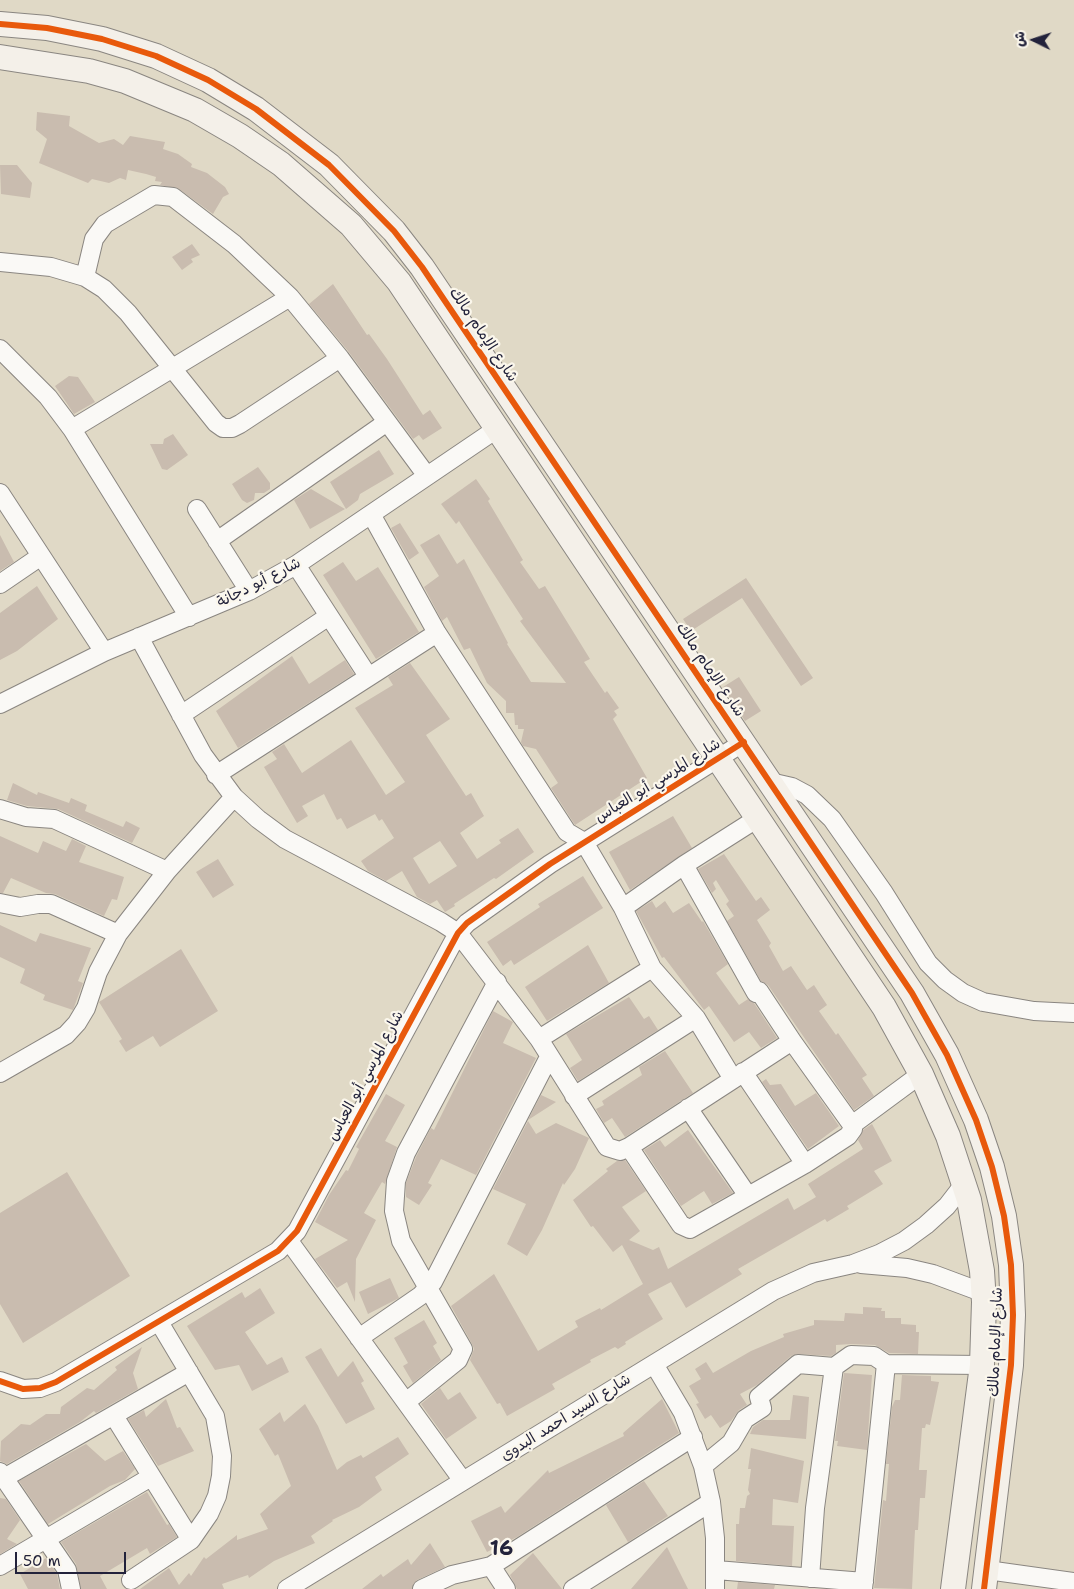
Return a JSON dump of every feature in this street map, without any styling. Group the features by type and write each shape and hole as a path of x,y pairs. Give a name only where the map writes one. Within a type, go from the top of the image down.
{"street":[{"name":"شارع الإمام مالك","path":"0,24 46,28 102,39 156,56 208,80 256,109 329,165 394,231 422,267 744,742 930,1024 962,1087 992,1167 1004,1216 1009,1255 1013,1315 1011,1365 985,1580"},
{"name":"شارع الإمام مالك","path":"0,57 89,71 161,94 195,110 240,136 281,164 337,213 376,253 399,282 498,428 884,1007 921,1074 948,1136 964,1184 977,1235 984,1293 982,1365 953,1589"},
{"path":"86,277 94,238 104,224 146,199 164,194 181,203 234,244 290,298 340,358 427,476"},
{"path":"0,262 52,266 86,277 104,289 128,313 216,423 223,428 232,428 340,358"},
{"path":"72,429 290,298"},
{"path":"0,349 48,397 72,429 189,616"},
{"path":"217,541 387,422"},
{"name":"شارع أبو دجانة","path":"0,704 104,652 248,591 296,565 498,428"},
{"path":"0,493 104,652"},
{"path":"197,509 248,591"},
{"path":"371,514 437,633 567,832 584,842 623,908 652,968 696,1018 805,1164"},
{"path":"0,584 41,556"},
{"path":"296,565 368,676"},
{"path":"181,715 329,616"},
{"path":"216,775 437,633"},
{"path":"139,637 216,775 234,797 258,820 285,839 442,922 458,934 539,1039 607,1147 620,1151 629,1147 792,1042"},
{"name":"شارع المرسي أبو العباس","path":"0,1382 23,1389 40,1388 56,1382 266,1260 289,1241 297,1231 458,934 467,923 514,888 584,842 744,742"},
{"path":"770,782 792,786 807,794 832,819 879,886 928,963 945,980 963,993 983,1002 1034,1011 1074,1013"},
{"path":"0,1073 58,1040 78,1023 86,1008 101,966 118,934 167,871 234,797"},
{"path":"0,809 26,817 54,819 167,871"},
{"path":"623,908 684,865 758,818"},
{"path":"629,1147 683,1228 693,1227 805,1164 848,1136 853,1130 852,1125 792,1042 759,991 756,993 684,865"},
{"path":"0,903 20,907 50,904 118,934"},
{"path":"539,1039 652,968"},
{"path":"406,1402 463,1354 462,1345 401,1241 396,1226 394,1196 396,1181 406,1153 496,982"},
{"path":"574,1096 696,1018"},
{"path":"359,1338 420,1296 428,1288 549,1057"},
{"path":"852,1125 921,1074"},
{"path":"688,1108 748,1196"},
{"name":"شارع السيد احمد البدوى","path":"286,1589 773,1291 812,1273 853,1264 879,1254 911,1236 946,1206 964,1184"},
{"path":"289,1241 463,1481"},
{"name":"شارع السيد احمد البدوى","path":"853,1264 907,1268 942,1277 984,1293"},
{"path":"130,1580 191,1540 209,1514 217,1496 222,1456 215,1416 160,1322"},
{"path":"703,1466 731,1443 745,1419 762,1408 759,1396 798,1364 834,1367 851,1355 874,1356 886,1364 982,1365"},
{"path":"654,1364 683,1413 703,1466 711,1502 712,1583 810,1578 864,1586 886,1364"},
{"path":"810,1578 815,1508 834,1367"},
{"path":"71,1589 67,1570 2,1475 114,1416 189,1372"},
{"path":"114,1416 191,1540"},
{"path":"422,1589 452,1575 491,1566 693,1437"},
{"path":"0,1566 151,1477"},
{"path":"573,1589 711,1502"},
{"path":"491,1566 506,1589"},
{"path":"985,1580 1074,1582"}],"building":[{"path":"37,112 70,116 69,126 99,143 114,139 123,145 130,136 165,142 163,149 178,154 192,164 191,167 207,173 225,187 229,194 223,197 213,214 179,189 160,185 162,182 155,181 156,177 146,174 128,170 126,180 120,178 109,183 92,179 88,183 39,163 47,139 36,130"},
{"path":"0,165 17,165 32,183 30,198 1,194"},
{"path":"192,244 200,255 191,259 193,262 182,270 172,257"},
{"path":"333,284 367,335 369,334 387,359 423,415 430,410 442,428 423,440 419,435 413,439 348,351 309,304"},
{"path":"69,376 78,377 95,402 74,414 55,386"},
{"path":"173,434 188,455 167,470 162,469 150,444 163,444 164,439"},
{"path":"379,450 394,474 360,494 358,500 346,509 330,482"},
{"path":"258,467 270,483 270,489 264,493 255,493 254,500 247,503 242,500 232,484"},
{"path":"476,479 490,499 488,501 523,560 520,562 539,589 545,586 590,659 584,662 605,693 607,691 619,708 614,711 617,715 613,719 647,778 575,825 551,788 558,783 536,749 523,746 521,742 524,729 518,729 518,725 515,725 514,713 506,713 506,701 487,683 470,648 464,650 447,617 442,621 424,587 439,576 420,545 439,534 457,564 464,559 507,644 531,682 566,683 520,621 523,619 459,521 456,524 441,504"},
{"path":"311,489 345,509 310,529 294,500"},
{"path":"400,523 419,553 409,560 391,528"},
{"path":"0,535 14,562 0,571"},
{"path":"343,562 356,581 378,567 419,632 376,659 323,575"},
{"path":"746,578 813,678 801,686 742,598 691,631 683,619"},
{"path":"37,586 58,619 17,651 0,660 0,613"},
{"path":"292,656 309,684 345,660 354,674 238,748 216,711"},
{"path":"410,663 450,719 426,735 466,796 471,793 484,816 460,833 477,859 501,843 499,840 518,828 534,852 496,879 494,878 454,904 455,906 445,912 437,900 430,904 417,897 402,871 386,881 368,871 361,861 394,838 382,819 379,821 375,814 347,829 341,818 337,820 324,794 302,806 308,816 297,823 264,767 277,759 272,752 284,744 302,773 351,740 386,795 405,782 355,708 393,685 388,677","holes":["440,841 457,866 429,884 413,858"]},
{"path":"739,677 761,711 745,721 723,687"},
{"path":"13,783 37,795 38,792 69,803 71,798 87,805 85,811 123,827 126,821 140,828 132,843 58,809 27,806 7,800"},
{"path":"673,816 692,848 630,890 609,852"},
{"path":"0,836 38,853 43,841 66,851 72,839 86,846 79,862 124,877 117,900 112,899 104,916 55,894 46,893 11,878 3,893 0,893"},
{"path":"724,854 756,901 761,897 770,910 757,920 771,943 769,946 783,971 791,966 807,990 814,985 827,1005 819,1011 836,1035 838,1033 867,1075 862,1078 874,1096 854,1110 768,985 761,981 727,921 734,916 726,904 729,901 716,880 713,883 716,889 712,893 698,869"},
{"path":"218,859 234,885 213,898 196,872"},
{"path":"583,876 603,908 514,965 511,960 503,966 487,942 540,907 538,904"},
{"path":"652,901 656,908 665,901 673,913 689,903 703,921 728,964 716,973 739,1005 748,999 754,1003 777,1038 761,1048 749,1032 734,1042 709,1006 704,1010 664,957 662,958 636,911"},
{"path":"0,925 36,942 40,933 91,948 78,981 83,983 73,1010 43,1000 45,995 20,983 25,969 0,957"},
{"path":"588,945 609,983 547,1021 525,987"},
{"path":"181,949 218,1011 160,1047 153,1036 126,1052 119,1041 122,1039 99,1002"},
{"path":"629,997 644,1019 649,1016 658,1030 578,1081 570,1068 582,1060 566,1034"},
{"path":"493,1011 513,1022 503,1043 536,1058 476,1175 441,1159 428,1183 432,1185 419,1205 406,1197 406,1183 416,1157 431,1128 434,1130"},
{"path":"665,1051 693,1093 625,1137 612,1118 604,1123 596,1109 604,1105 602,1101 642,1075 639,1067"},
{"path":"766,1079 770,1085 781,1084 795,1106 816,1093 839,1126 808,1149 762,1082"},
{"path":"386,1094 405,1105 385,1141 397,1147 385,1184 382,1182 364,1213 376,1220 356,1259 355,1302 347,1282 337,1288 315,1259 348,1240 315,1222 329,1195 346,1170 348,1171 359,1149 356,1147"},
{"path":"541,1095 556,1102 528,1120"},
{"path":"528,1121 536,1134 556,1123 589,1138 575,1169 564,1185 563,1183 542,1230 527,1256 507,1244 526,1204 493,1189"},
{"path":"872,1124 892,1161 874,1171 883,1184 847,1206 849,1209 827,1222 825,1219 738,1269 742,1274 686,1308 671,1282 648,1294 663,1319 625,1342 626,1344 618,1349 615,1347 590,1360 591,1362 552,1384 555,1389 507,1416 500,1403 497,1404 470,1360 474,1349 451,1306 494,1274 538,1351 578,1327 575,1321 600,1308 601,1310 643,1284 622,1245 613,1252 593,1226 591,1227 573,1200 608,1171 606,1169 617,1161 625,1160 646,1191 622,1207 640,1231 629,1240 653,1250 659,1247 668,1269 788,1198 794,1210 816,1197 808,1184 863,1149 858,1140 863,1130"},
{"path":"688,1130 733,1193 712,1204 704,1191 681,1206 644,1150 660,1140 665,1147"},
{"path":"67,1172 130,1276 23,1343 0,1304 0,1213"},
{"path":"390,1278 399,1298 368,1314 359,1292"},
{"path":"260,1288 275,1313 245,1332 267,1365 282,1357 289,1372 252,1391 239,1365 215,1370 187,1326 242,1292 245,1298"},
{"path":"863,1307 882,1308 881,1311 885,1311 885,1318 901,1318 901,1324 916,1325 916,1332 919,1332 918,1354 889,1353 875,1345 851,1344 836,1345 836,1353 831,1356 798,1354 791,1356 757,1385 740,1394 747,1405 739,1410 731,1421 720,1428 711,1415 705,1419 696,1404 699,1403 689,1386 701,1379 695,1369 706,1362 713,1373 751,1351 784,1337 783,1334 814,1325 814,1320 844,1321 845,1313 863,1314"},
{"path":"424,1320 437,1343 433,1346 441,1360 413,1383 403,1366 408,1363 394,1338"},
{"path":"142,1347 133,1373 138,1389 96,1413 94,1411 80,1422 7,1464 0,1461 1,1441 21,1424 30,1425 46,1414 60,1414 61,1407 87,1388 94,1390 117,1370 115,1367"},
{"path":"321,1348 338,1377 353,1361 364,1381 361,1383 375,1409 346,1424 305,1357"},
{"path":"844,1373 872,1375 867,1450 837,1446 838,1441 835,1441"},
{"path":"902,1375 931,1376 931,1381 939,1382 930,1425 926,1424 925,1428 922,1428 919,1470 927,1470 925,1498 920,1498 918,1530 915,1530 912,1589 874,1588 883,1500 886,1501 889,1464 886,1464 892,1407 895,1400 900,1400"},
{"path":"440,1388 448,1400 460,1392 477,1418 446,1439 421,1404"},
{"path":"793,1395 809,1397 806,1439 750,1434 753,1427 763,1420 790,1420"},
{"path":"166,1399 177,1428 180,1427 194,1451 158,1466 128,1419 144,1410 146,1417"},
{"path":"662,1399 679,1433 517,1537 487,1552 471,1521 501,1506 505,1513 548,1470 549,1473 624,1436 623,1433"},
{"path":"305,1404 318,1426 337,1470 347,1462 361,1455 363,1458 398,1437 409,1454 375,1477 382,1490 359,1507 332,1520 311,1536 315,1543 274,1561 249,1578 248,1575 222,1584 224,1589 140,1589 169,1568 179,1585 189,1573 191,1576 204,1557 206,1559 237,1535 237,1540 268,1529 260,1514 291,1486 278,1454 275,1456 259,1429 280,1412 284,1422"},
{"path":"86,1444 105,1461 123,1451 135,1469 125,1480 110,1486 48,1524 19,1481"},
{"path":"751,1448 804,1461 798,1503 773,1499 772,1525 794,1526 792,1566 736,1561 736,1524 739,1524 740,1508 745,1508 747,1496 750,1494 748,1490 751,1469 748,1469"},
{"path":"644,1481 668,1516 628,1542 606,1505"},
{"path":"147,1492 167,1525 169,1524 177,1537 150,1554 147,1548 100,1576 107,1589 81,1589 76,1564 61,1542"},
{"path":"0,1498 6,1499 20,1520 7,1539 17,1544 0,1554"},
{"path":"430,1543 445,1567 417,1580 412,1589 362,1589 381,1574 383,1577 408,1559 411,1565"},
{"path":"667,1547 688,1589 631,1589"},
{"path":"533,1553 562,1589 517,1589 510,1575"},
{"path":"46,1558 57,1574 60,1589 28,1589 20,1574"},
{"path":"738,1582 775,1585 774,1589 737,1589"}],"cycle path":[{"path":"0,24 47,28 102,39 156,56 208,80 256,109 329,165 394,231 422,267 912,993 947,1055 976,1120 992,1167 1004,1216 1011,1265 1013,1315 1011,1365 984,1589"},
{"path":"0,1381 23,1389 40,1388 56,1382 278,1251 297,1231 458,933 467,923 550,864 744,742"}],"district":[{"name":"16","path":"502,1550"}]}
